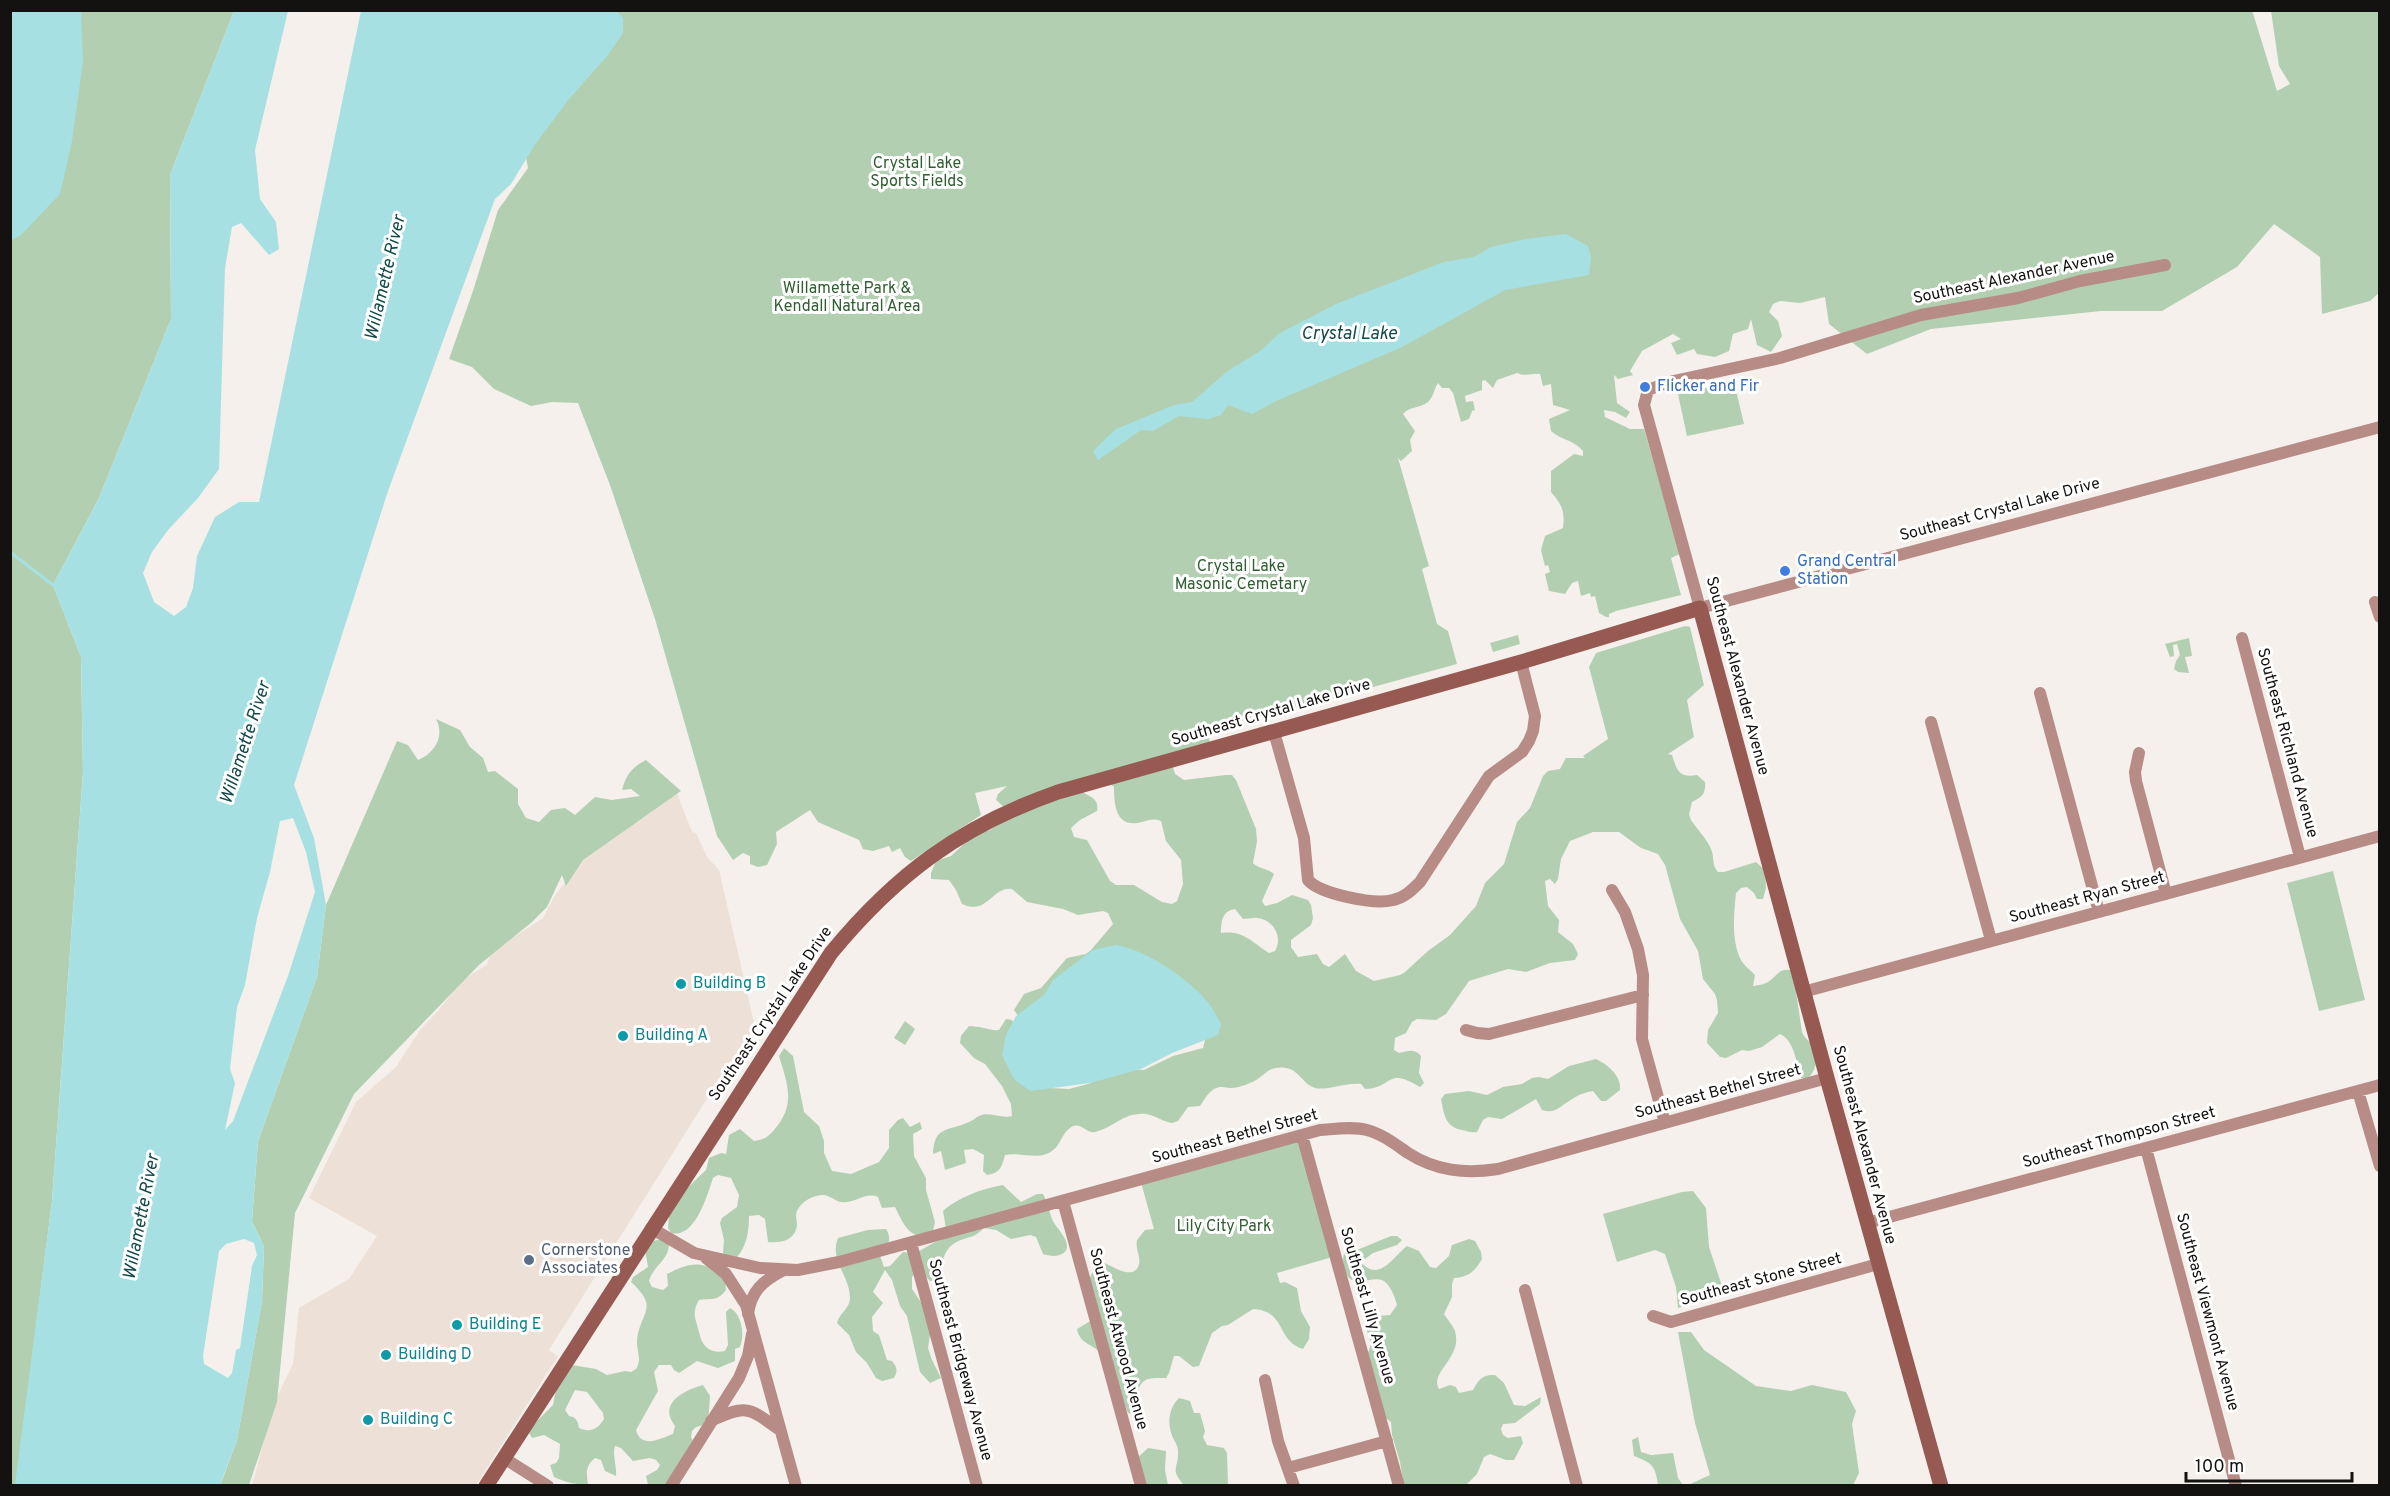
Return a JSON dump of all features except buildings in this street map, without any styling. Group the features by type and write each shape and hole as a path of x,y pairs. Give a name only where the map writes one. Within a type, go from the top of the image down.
{"street":[{"name":"Southeast Alexander Avenue","path":"1941,1485 1803,992 1644,405 1648,390 1669,382 1780,358 1920,315 2018,298 2079,281 2165,265"},
{"name":"Southeast Crystal Lake Drive","path":"486,1485 831,953 885,892 917,866 978,825 1017,806 1058,792 1521,662 1700,608 2379,427"},
{"path":"2375,602 2379,617"},
{"name":"Southeast Richland Avenue","path":"2242,638 2300,857"},
{"path":"1274,732 1304,838 1308,880 1318,889 1366,900 1380,902 1393,900 1412,890 1420,882 1489,776 1522,752 1529,741 1533,731 1534,716 1521,662"},
{"path":"2040,693 2099,912"},
{"path":"1932,722 1992,940"},
{"path":"2139,753 2135,772 2136,781 2166,894"},
{"name":"Southeast Ryan Street","path":"1803,992 2379,836"},
{"path":"1611,890 1625,912 1638,949 1643,975 1641,1018 1644,1053 1665,1124"},
{"path":"1466,1029 1477,1034 1489,1034 1643,995"},
{"name":"Southeast Bethel Street","path":"651,1228 694,1253 734,1263 783,1270 805,1269 911,1243 1320,1130 1366,1130 1387,1139 1428,1164 1452,1170 1468,1172 1498,1169 1827,1078"},
{"name":"Southeast Thompson Street","path":"1867,1223 2379,1085"},
{"path":"2358,1090 2379,1166"},
{"name":"Southeast Lilly Avenue","path":"1302,1135 1399,1485"},
{"name":"Southeast Viewmont Avenue","path":"2146,1148 2236,1485"},
{"name":"Southeast Atwood Avenue","path":"1063,1201 1141,1485"},
{"name":"Southeast Bridgeway Avenue","path":"911,1243 977,1485"},
{"path":"694,1253 713,1263 726,1274 740,1294 748,1312 796,1485"},
{"name":"Southeast Stone Street","path":"1653,1316 1671,1322 1878,1264"},
{"path":"671,1485 747,1362 752,1332 748,1312 754,1293 762,1282 783,1270"},
{"path":"1525,1290 1577,1485"},
{"path":"1265,1380 1278,1441 1294,1485"},
{"path":"710,1421 743,1409 763,1415 780,1430"},
{"path":"1288,1468 1387,1441"},
{"path":"504,1458 548,1485"}],"shaded area":[{"path":"676,791 692,832 696,833 707,857 719,870 755,1027 710,1094 549,1350 558,1356 476,1485 252,1486 274,1403 293,1364 299,1308 349,1279 377,1236 309,1198 356,1102 396,1067 420,1030 455,989 470,975 487,965 491,952 543,918 554,897 578,865 620,826"}],"green space":[{"path":"2252,10 2277,91 2290,84 2279,66 2271,11 2379,11 2380,292 2370,301 2322,314 2320,257 2274,224 2237,267 2162,311 2101,311 1931,329 1867,354 1829,324 1825,297 1800,303 1780,301 1773,304 1769,312 1778,321 1782,336 1771,352 1757,345 1751,319 1748,329 1733,334 1729,351 1715,357 1697,354 1694,349 1677,355 1671,343 1681,339 1673,334 1642,351 1630,371 1633,375 1618,379 1614,375 1617,403 1630,412 1626,418 1615,412 1604,410 1605,417 1630,429 1644,429 1680,554 1671,558 1681,595 1616,611 1609,614 1609,617 1599,613 1595,596 1591,597 1590,593 1581,596 1578,581 1572,583 1565,594 1549,591 1545,574 1550,572 1548,565 1545,566 1541,550 1545,536 1563,528 1564,522 1562,508 1551,492 1551,471 1574,454 1583,456 1583,451 1579,447 1551,431 1549,419 1570,410 1553,405 1551,384 1543,386 1540,374 1517,373 1497,380 1493,388 1485,380 1482,381 1482,390 1465,396 1466,402 1473,401 1475,410 1472,411 1469,419 1461,422 1453,393 1449,388 1442,388 1438,383 1428,402 1403,414 1415,431 1410,440 1412,451 1401,461 1398,458 1429,566 1422,569 1437,624 1448,631 1457,664 1209,734 1210,752 1173,767 1175,774 1184,780 1232,775 1236,780 1256,829 1257,841 1253,863 1274,874 1262,901 1265,906 1292,895 1308,900 1311,905 1313,918 1311,925 1291,940 1291,947 1298,957 1317,954 1323,964 1329,967 1345,954 1356,971 1374,981 1400,975 1450,935 1476,906 1485,883 1504,864 1517,822 1530,808 1543,776 1548,771 1560,769 1566,758 1585,758 1583,756 1608,739 1589,667 1596,653 1685,626 1690,627 1704,685 1687,700 1694,737 1668,754 1672,755 1675,765 1682,774 1697,775 1705,782 1704,792 1701,797 1692,802 1689,814 1709,845 1718,872 1756,862 1765,870 1766,888 1763,899 1757,899 1747,887 1741,888 1736,893 1734,927 1736,944 1742,962 1755,975 1753,986 1768,982 1779,972 1793,971 1802,1032 1816,1051 1813,1072 1807,1079 1801,1078 1792,1047 1780,1034 1762,1047 1749,1051 1742,1050 1726,1058 1720,1057 1707,1043 1708,1030 1718,1013 1717,1000 1703,979 1698,951 1680,919 1665,865 1658,854 1641,848 1619,832 1593,832 1570,841 1561,859 1555,884 1550,879 1545,881 1548,906 1559,920 1558,932 1573,944 1578,954 1575,960 1550,963 1526,972 1508,969 1469,981 1446,1014 1436,1020 1417,1019 1412,1022 1406,1033 1395,1038 1394,1050 1399,1053 1414,1051 1419,1053 1421,1056 1419,1073 1424,1083 1420,1087 1401,1078 1395,1078 1374,1088 1365,1089 1361,1084 1355,1084 1315,1088 1291,1069 1274,1068 1255,1081 1234,1088 1214,1089 1200,1106 1188,1107 1178,1121 1172,1123 1146,1114 1138,1114 1095,1132 1074,1126 1067,1131 1051,1152 1036,1156 1005,1155 1000,1169 995,1173 987,1175 983,1171 984,1155 973,1149 964,1150 966,1163 945,1170 941,1151 933,1154 936,1138 940,1133 972,1121 978,1116 1012,1116 1011,1104 1002,1086 985,1064 974,1058 960,1043 961,1036 969,1026 999,1030 1006,1019 1012,1020 1050,1088 1069,1089 1088,1084 1111,1073 1127,1069 1144,1070 1173,1056 1203,1048 1206,1036 1062,986 1018,1016 1014,1010 1024,994 1041,988 1067,958 1086,954 1113,924 1108,913 1103,911 1078,915 1063,909 1027,902 1012,889 1005,889 984,904 971,907 962,904 949,880 931,879 936,861 951,856 976,833 990,830 1000,823 1005,808 996,800 998,794 1007,786 975,793 981,815 911,861 905,857 900,848 892,852 889,846 873,851 863,849 859,840 818,822 810,810 776,832 777,844 767,865 758,867 750,864 750,856 743,853 733,860 717,836 655,619 610,485 578,403 552,402 531,406 494,389 472,367 449,359 498,210 528,168 526,157 582,11","holes":["1109,783 1114,787 1116,808 1122,819 1133,823 1161,821 1166,841 1181,860 1183,884 1177,901 1172,904 1162,902 1134,885 1116,885 1110,881 1087,840 1074,837 1071,828 1097,811 1096,802 1084,793 1085,788","1235,909 1243,919 1264,919 1273,926 1278,941 1275,951 1269,953 1242,935 1221,933 1225,915"]},
{"path":"73,11 234,11 170,175 171,319 99,498 53,585 81,657 83,772 52,1201 16,1483 11,1486 11,150"},
{"path":"1734,382 1744,424 1687,436 1678,394"},
{"path":"1518,635 1520,644 1493,652 1490,643"},
{"path":"2189,638 2192,656 2185,657 2189,673 2178,672 2174,669 2180,655 2177,644 2173,645 2174,656 2170,657 2165,644"},
{"path":"436,719 460,730 470,747 483,758 488,772 495,771 518,789 518,804 526,818 539,822 551,810 565,808 575,815 595,797 612,800 640,796 631,789 622,790 630,772 646,760 681,791 583,860 566,886 562,875 547,907 479,965 354,1094 295,1213 277,1402 249,1485 220,1486 237,1440 262,1301 264,1247 252,1221 258,1141 317,977 326,905 397,741 408,745 418,760 424,757 434,748 439,738 439,725"},
{"path":"2333,871 2365,1000 2319,1011 2287,883"},
{"path":"905,1021 915,1029 905,1045 894,1038"},
{"path":"784,1048 793,1056 804,1112 819,1126 824,1141 824,1153 832,1171 851,1174 879,1162 889,1148 889,1130 898,1120 903,1118 910,1127 920,1122 922,1129 913,1134 914,1156 926,1178 926,1190 935,1222 932,1235 918,1235 908,1230 895,1207 882,1208 878,1197 869,1196 841,1202 820,1195 808,1199 799,1207 796,1214 796,1230 787,1240 768,1242 765,1219 759,1215 749,1216 748,1232 743,1248 737,1257 725,1259 720,1223 722,1218 737,1207 739,1195 731,1178 718,1175 713,1178 699,1214 693,1223 679,1233 671,1233 668,1228 669,1215 684,1191 706,1170 709,1158 721,1153 726,1154 729,1135 740,1129 754,1141 760,1140 770,1135 781,1121 788,1103 787,1086 779,1056"},
{"path":"1596,1059 1613,1071 1619,1080 1620,1090 1606,1101 1601,1101 1593,1091 1590,1091 1555,1110 1547,1111 1542,1110 1536,1099 1502,1119 1488,1117 1483,1120 1477,1132 1452,1126 1444,1115 1441,1099 1445,1094 1469,1091 1487,1095 1503,1087 1522,1084 1532,1078 1548,1079 1569,1066"},
{"name":"Lily City Park","path":"1302,1135 1336,1256 1277,1273 1280,1283 1285,1282 1297,1288 1301,1311 1310,1327 1309,1339 1303,1349 1289,1340 1277,1320 1271,1315 1253,1309 1212,1333 1199,1366 1193,1367 1179,1356 1174,1356 1166,1378 1148,1379 1142,1383 1138,1392 1141,1397 1140,1411 1134,1414 1128,1413 1103,1355 1081,1338 1077,1329 1099,1316 1090,1282 1094,1269 1101,1262 1122,1271 1132,1272 1139,1264 1137,1240 1145,1230 1154,1229 1140,1179"},
{"path":"1003,1185 1021,1202 1037,1194 1043,1194 1053,1221 1066,1242 1066,1251 1057,1256 1045,1255 1036,1237 1030,1235 1011,1239 996,1230 984,1228 950,1246 944,1255 937,1281 930,1281 922,1272 916,1272 912,1277 912,1289 923,1305 931,1329 928,1348 941,1378 930,1383 920,1372 907,1316 900,1306 892,1280 885,1270 873,1292 883,1303 872,1317 873,1331 879,1335 887,1360 892,1361 896,1371 894,1378 882,1381 876,1378 867,1363 856,1352 849,1335 837,1323 850,1298 847,1282 836,1254 838,1238 868,1230 886,1229 889,1240 880,1256 884,1267 890,1266 903,1252 919,1251 942,1240 946,1229 943,1211 949,1206 971,1194"},
{"path":"1693,1191 1706,1208 1709,1247 1725,1295 1678,1308 1676,1287 1665,1254 1655,1250 1617,1262 1603,1214"},
{"path":"1391,1236 1397,1236 1402,1240 1397,1245 1373,1253 1361,1262 1368,1268 1380,1269 1407,1246 1419,1251 1430,1267 1436,1268 1449,1256 1452,1245 1469,1239 1475,1241 1481,1252 1482,1259 1474,1270 1468,1275 1454,1278 1452,1284 1452,1297 1444,1314 1455,1331 1456,1341 1451,1357 1438,1377 1439,1389 1450,1385 1456,1387 1459,1393 1473,1390 1481,1378 1495,1375 1504,1383 1514,1405 1525,1406 1541,1397 1540,1404 1515,1423 1503,1424 1501,1429 1503,1435 1508,1438 1521,1436 1523,1443 1514,1460 1506,1460 1490,1454 1484,1457 1477,1474 1466,1485 1404,1485 1391,1422 1382,1415 1363,1367 1371,1344 1364,1321 1373,1313 1378,1316 1390,1315 1397,1305 1390,1287 1382,1280 1351,1280 1345,1270 1343,1256 1345,1252 1357,1250"},
{"path":"664,1240 669,1245 666,1255 651,1276 649,1281 652,1287 663,1290 668,1286 667,1274 690,1265 703,1265 725,1277 726,1290 723,1294 714,1299 699,1300 695,1316 704,1345 719,1352 725,1351 728,1345 726,1312 730,1308 734,1311 740,1320 742,1331 740,1347 735,1349 735,1361 718,1368 697,1361 679,1373 671,1365 659,1365 654,1372 658,1391 636,1430 638,1436 646,1441 673,1434 675,1426 669,1411 671,1404 681,1394 703,1385 710,1396 708,1424 696,1427 692,1431 691,1437 694,1443 675,1485 648,1485 646,1476 657,1470 660,1465 656,1460 650,1458 633,1461 621,1448 615,1446 616,1476 605,1471 601,1460 595,1458 588,1468 588,1485 558,1479 554,1477 550,1465 556,1463 559,1458 560,1444 544,1435 532,1438 529,1433 531,1427 553,1405 557,1383 572,1365 596,1369 607,1375 631,1372 636,1369 639,1359 637,1342 647,1305 640,1291 631,1282 633,1277 648,1267 645,1250 652,1241","holes":["575,1390 587,1392 603,1413 604,1419 596,1428 590,1430 579,1428 576,1420 565,1410"]},
{"path":"1678,1332 1691,1332 1704,1350 1756,1386 1791,1391 1812,1385 1846,1392 1856,1411 1852,1424 1859,1473 1853,1485 1688,1485 1710,1475 1695,1423"},
{"path":"1179,1398 1190,1401 1194,1413 1200,1413 1205,1431 1203,1437 1207,1445 1224,1448 1227,1453 1228,1485 1184,1485 1177,1475 1178,1449 1169,1422 1175,1402"},
{"path":"1638,1437 1641,1452 1651,1455 1673,1453 1678,1478 1683,1485 1656,1485 1658,1484 1657,1478 1652,1466 1634,1456 1632,1440"},
{"path":"1148,1448 1166,1451 1165,1470 1168,1485 1135,1486 1135,1460"}],"water":[{"path":"11,10 81,11 83,61 72,141 60,194 20,236 11,240"},
{"name":"Willamette River","path":"234,11 288,11 255,150 260,199 276,222 279,249 269,255 241,223 232,227 225,268 219,469 198,498 168,530 152,552 143,573 154,602 174,616 186,607 193,588 197,556 215,517 239,502 259,502 361,11 616,11 623,18 623,33 607,56 569,99 534,146 511,184 495,199 388,491 294,785 314,838 326,905 317,977 258,1141 252,1221 264,1247 262,1301 237,1440 220,1485 15,1485 52,1201 83,772 81,657 53,585 99,498 171,319 170,175","holes":["293,818 306,852 315,892 288,976 233,1121 225,1130 235,1083 230,1069 237,1007 245,985 257,918 270,872 280,821","244,1239 254,1243 257,1255 252,1266 240,1348 236,1350 232,1373 228,1378 204,1364 203,1356 219,1251 226,1244"]},
{"name":"Crystal Lake","path":"1566,234 1588,246 1591,257 1589,275 1505,290 1402,347 1276,401 1252,414 1228,405 1221,415 1208,419 1179,416 1153,431 1141,430 1098,460 1093,451 1116,429 1174,405 1192,402 1229,370 1259,352 1280,333 1336,304 1444,262 1474,257 1491,247 1526,239"},
{"path":"1116,945 1154,959 1191,985 1209,1004 1221,1024 1218,1035 1172,1053 1141,1069 1090,1083 1030,1091 1014,1079 1002,1055 1006,1035 1016,1016 1044,995 1053,980 1093,950"}],"waterway":[{"path":"10,552 53,585"}],"place":[{"name":"Flicker and Fir","path":"1645,387"},
{"name":"Grand Central Station","path":"1785,571"},
{"name":"Building B","path":"681,984"},
{"name":"Building A","path":"623,1036"},
{"name":"Cornerstone Associates","path":"529,1260"},
{"name":"Building E","path":"457,1325"},
{"name":"Building D","path":"386,1355"},
{"name":"Building C","path":"368,1420"}],"park label":[{"name":"Crystal Lake Sports Fields","path":"917,173"},
{"name":"Willamette Park & Kendall Natural Area","path":"847,298"},
{"name":"Crystal Lake Masonic Cemetary","path":"1241,576"}]}
